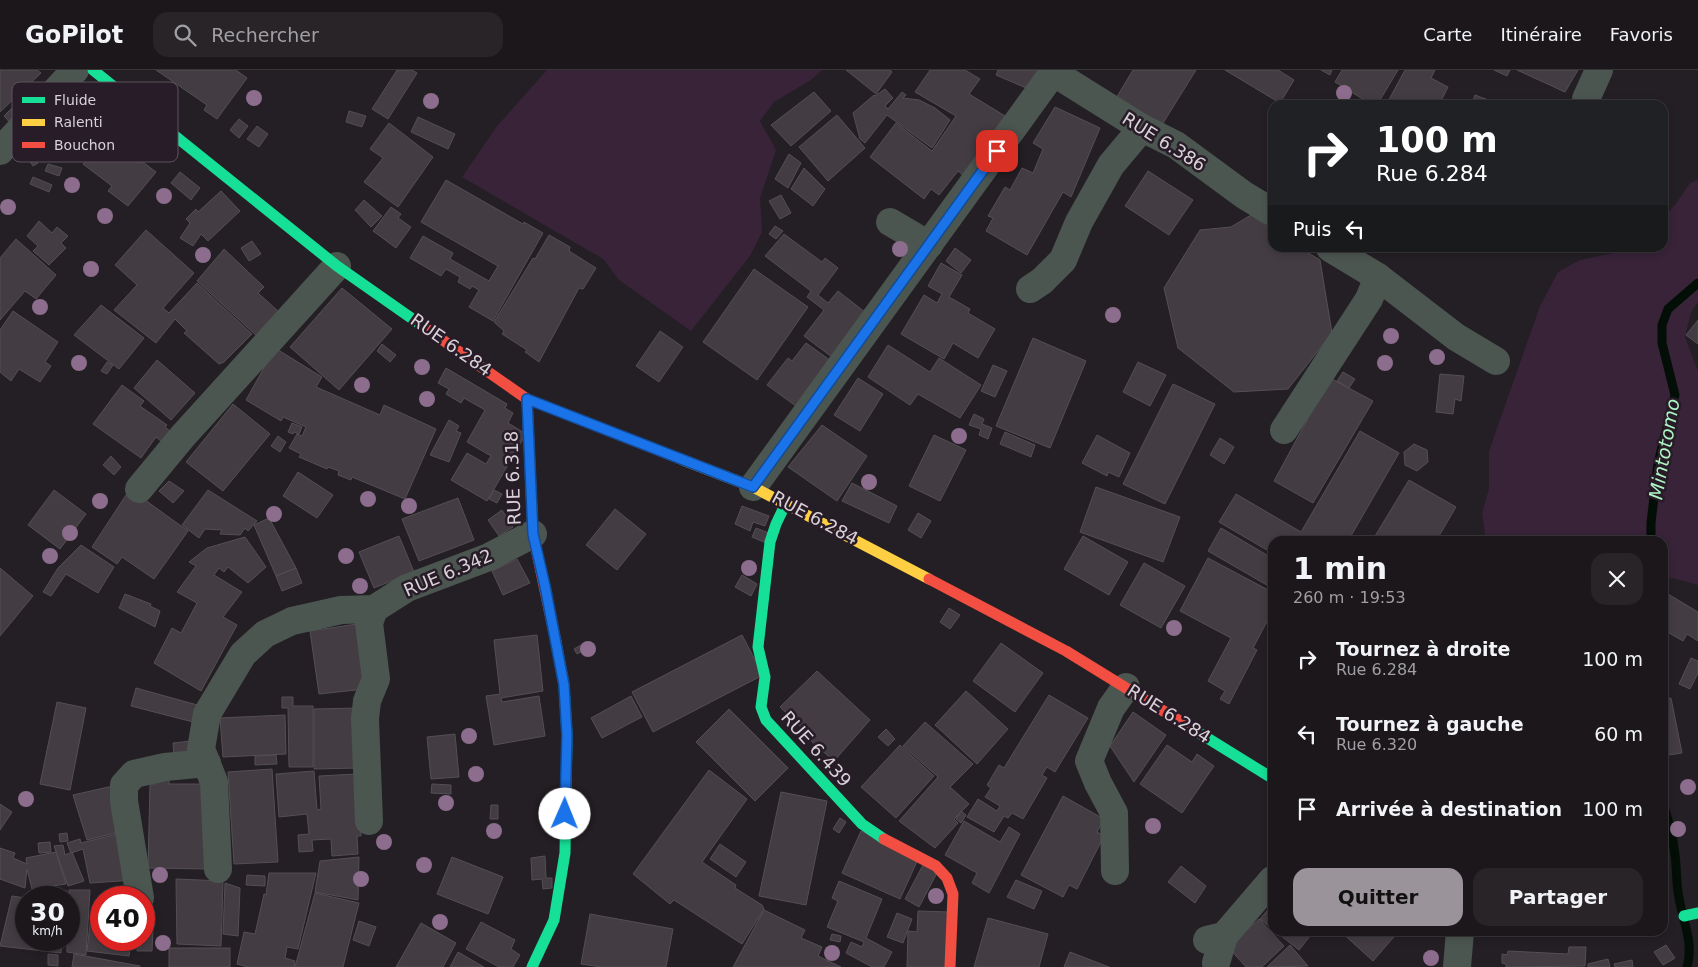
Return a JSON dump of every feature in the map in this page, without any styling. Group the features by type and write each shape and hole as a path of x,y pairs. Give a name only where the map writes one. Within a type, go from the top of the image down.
{"street":[{"path":"65,82 75,70"},
{"name":"RUE 6.284","path":"93,70 108,82"},
{"path":"1586,99 1599,70"},
{"path":"753,487 1054,72"},
{"name":"RUE 6.386","path":"1054,72 1142,128 1176,145 1244,195 1268,210"},
{"path":"1030,288 1042,281 1063,260 1079,222 1110,165 1142,128"},
{"name":"RUE 6.284","path":"178,138 337,266 527,399 753,487 786,502 1066,651 1268,776"},
{"path":"0,151 12,139"},
{"path":"890,222 929,245"},
{"path":"1337,252 1378,277 1456,337 1496,360"},
{"path":"139,489 182,437 337,266"},
{"path":"1284,430 1369,299 1378,277"},
{"name":"RUE 6.318","path":"527,399 533,534 564,685 567,735 563,863 554,920 532,967"},
{"name":"RUE 6.439","path":"786,502 770,542 763,594 758,647 764,677 761,707 766,720 862,824 882,838 936,866 947,878 953,894 950,967"},
{"name":"RUE 6.342","path":"374,609 407,588 489,557 533,534"},
{"path":"218,869 214,782 202,749 207,714 243,654 265,634 292,621 341,610 374,609 369,623 376,679 367,701 365,719 370,821"},
{"path":"1115,871 1114,812 1098,783 1089,761 1111,708 1126,687"},
{"path":"138,886 124,801 124,785 134,774 165,767 207,763"},
{"path":"1216,946 1268,885"},
{"path":"1457,967 1460,936"}],"shaded area":[{"path":"547,70 822,70 811,80 774,102 760,121 776,150 760,198 762,232 750,256 691,331 619,280 603,259 462,177 497,126"},
{"path":"1698,180 1698,302 1691,312 1685,337 1698,371 1698,585 1673,578 1668,579 1668,536 1485,536 1482,513 1489,489 1489,451 1540,306 1558,272 1580,260 1618,252 1668,252 1668,212 1690,183"}],"building":[{"path":"0,70 37,70 41,73 32,82 12,82 12,101 0,112"},
{"path":"156,70 236,70 247,78 217,119 204,110 207,105 178,85 178,82 173,82"},
{"path":"397,70 412,70 417,73 388,119 372,109"},
{"path":"846,70 890,70 892,72 876,94"},
{"path":"930,70 965,70 980,79 969,94 1010,119 966,178 958,171 939,195 931,189 924,199 870,157 896,123 932,151 956,116 915,92"},
{"path":"998,70 1044,70 1033,91 996,75"},
{"path":"1133,70 1196,70 1160,128 1115,100"},
{"path":"1225,70 1278,70 1294,80 1282,100 1275,100"},
{"path":"1321,70 1332,70 1330,75"},
{"path":"1342,70 1398,70 1380,100 1364,100 1335,82"},
{"path":"1405,70 1435,70 1431,78 1448,87 1442,100 1389,100"},
{"path":"1494,70 1510,70 1507,76"},
{"path":"1517,70 1578,70 1565,92"},
{"path":"885,89 893,98 885,106 888,109 902,92 906,95 903,98 919,100 935,108 950,120 932,148 887,115 865,143 860,139 853,113 874,95"},
{"path":"814,92 831,111 791,146 771,125"},
{"path":"1475,95 1488,100 1473,100"},
{"path":"1055,107 1100,128 1071,197 1063,192 1027,255 986,231 993,218 988,216 1005,187 1010,190 1022,168 1033,173 1043,149 1033,143"},
{"path":"12,108 12,125 4,116"},
{"path":"349,111 366,116 362,127 346,122"},
{"path":"837,115 865,148 828,181 799,147"},
{"path":"418,117 455,134 448,149 411,132"},
{"path":"239,119 248,126 239,138 230,130"},
{"path":"389,123 433,157 398,207 364,182 383,158 370,149"},
{"path":"257,126 268,134 259,147 247,139"},
{"path":"789,154 801,163 788,188 775,179"},
{"path":"30,162 37,162 38,163 33,166"},
{"path":"85,162 143,162 156,172 128,206 108,191 112,186 83,164"},
{"path":"48,164 62,168 59,176 45,171"},
{"path":"804,168 825,189 813,206 791,189"},
{"path":"1148,171 1193,200 1169,235 1125,206"},
{"path":"180,172 200,188 191,200 171,183"},
{"path":"33,177 52,185 49,192 30,184"},
{"path":"446,180 523,224 524,222 543,233 493,321 469,307 479,290 472,286 470,289 458,282 460,277 446,269 441,276 410,258 423,236 453,253 450,259 489,281 498,266 421,222"},
{"path":"221,191 240,211 208,241 201,234 193,246 180,238 190,223 186,219 196,209 198,212"},
{"path":"781,195 791,213 780,219 769,201"},
{"path":"364,200 382,216 371,227 355,210"},
{"path":"391,207 401,214 398,218 411,227 396,248 373,231"},
{"path":"1251,215 1268,227 1268,252 1307,252 1320,260 1332,333 1288,389 1234,392 1178,348 1164,288 1200,230 1231,227"},
{"path":"39,221 52,233 57,227 68,236 61,243 66,248 49,265 33,251 38,246 27,236"},
{"path":"775,226 783,231 776,239 769,234"},
{"path":"146,230 194,273 163,308 169,313 197,283 252,334 224,362 219,364 184,333 187,331 175,319 156,343 114,310 137,285 115,265"},
{"path":"784,234 822,262 825,258 838,268 818,295 828,303 838,291 870,316 836,360 804,336 824,310 807,297 811,291 765,256"},
{"path":"549,235 570,247 569,251 596,268 583,289 579,288 539,362 525,352 527,350 502,334 504,331 494,322"},
{"path":"16,239 56,275 36,299 25,291 0,320 0,258"},
{"path":"252,241 261,254 249,261 241,248"},
{"path":"955,248 971,260 961,273 946,261"},
{"path":"224,249 264,287 258,293 278,311 259,338 197,281"},
{"path":"941,263 962,275 949,297 970,309 968,313 995,329 978,358 953,343 944,359 901,334 924,295 937,303 942,294 928,286"},
{"path":"754,269 808,307 757,380 703,342"},
{"path":"342,288 392,329 339,390 290,347"},
{"path":"101,305 144,338 119,369 74,335"},
{"path":"13,311 58,342 45,362 51,366 40,382 19,369 11,381 0,372 0,330"},
{"path":"1698,320 1698,344 1686,335"},
{"path":"660,331 683,347 659,382 636,366"},
{"path":"1033,338 1086,361 1050,448 996,426"},
{"path":"806,343 834,363 800,409 767,385 788,358 792,361"},
{"path":"382,344 396,355 390,362 377,351"},
{"path":"888,345 930,372 939,358 981,385 960,418 918,394 910,405 868,377"},
{"path":"275,348 322,377 316,387 380,415 384,405 436,429 405,499 352,477 351,480 338,475 339,471 328,467 327,469 299,457 301,454 289,448 297,434 302,436 306,427 283,417 281,421 246,400"},
{"path":"157,360 195,393 171,420 134,388"},
{"path":"107,362 113,365 107,374 101,371"},
{"path":"1138,362 1166,375 1150,406 1123,392"},
{"path":"993,365 1007,371 995,397 981,391"},
{"path":"446,368 507,404 505,408 513,413 508,423 526,434 487,501 451,480 467,453 486,464 491,456 467,442 485,410 464,398 461,403 446,394 449,389 438,383"},
{"path":"1343,372 1355,379 1349,388 1337,381"},
{"path":"1440,374 1464,376 1461,401 1455,399 1453,414 1436,412"},
{"path":"858,378 883,394 860,431 834,415"},
{"path":"1330,378 1373,401 1313,503 1274,481"},
{"path":"1173,384 1215,404 1165,504 1123,484"},
{"path":"122,385 144,401 140,406 167,425 165,427 170,431 162,442 156,437 141,458 93,424"},
{"path":"233,404 270,434 223,491 186,462"},
{"path":"974,414 984,419 982,424 992,428 988,439 979,435 981,429 969,425"},
{"path":"449,420 459,426 456,431 461,433 449,462 430,455"},
{"path":"292,423 302,427 299,434 288,432"},
{"path":"822,425 867,456 837,501 788,467"},
{"path":"1360,431 1399,453 1351,536 1268,536 1268,551 1219,522 1236,494 1301,532"},
{"path":"1005,432 1035,445 1031,457 1000,444"},
{"path":"934,435 966,450 940,501 909,486"},
{"path":"1097,435 1130,453 1119,477 1108,472 1107,476 1082,463"},
{"path":"278,436 286,442 280,452 271,446"},
{"path":"1220,438 1234,447 1224,464 1210,455"},
{"path":"1414,444 1427,450 1428,462 1417,471 1405,465 1404,452"},
{"path":"111,456 121,467 114,475 103,465"},
{"path":"298,472 333,495 317,518 283,496"},
{"path":"1409,480 1456,507 1439,536 1375,536"},
{"path":"169,481 184,491 173,503 159,491"},
{"path":"852,483 897,506 889,523 842,501"},
{"path":"1096,487 1180,517 1163,562 1080,532"},
{"path":"130,489 188,531 154,579 122,557 117,564 92,547"},
{"path":"54,490 86,514 60,549 28,525"},
{"path":"208,490 257,521 248,531 245,528 240,535 220,534 222,530 205,529 199,538 182,525"},
{"path":"494,490 502,494 497,503 489,499"},
{"path":"458,498 474,540 419,561 402,519"},
{"path":"742,506 769,516 765,526 753,522 750,531 735,524"},
{"path":"615,509 646,534 617,570 586,545"},
{"path":"502,510 513,527 499,536 488,520"},
{"path":"918,513 931,521 921,538 908,530"},
{"path":"269,518 296,568 276,576 254,525"},
{"path":"756,528 769,533 766,543 752,537"},
{"path":"1221,528 1268,556 1268,586 1208,551"},
{"path":"399,536 414,572 374,588 359,552"},
{"path":"1083,536 1128,562 1109,595 1064,569"},
{"path":"245,537 266,567 248,583 228,567 224,572 219,568 214,575 242,592 223,617 237,625 201,691 154,663 172,628 181,633 197,603 177,592 196,566 189,562 207,548"},
{"path":"81,545 114,567 98,593 66,574 51,596 43,592 58,568"},
{"path":"1208,558 1268,590 1268,620 1253,648 1257,650 1229,704 1220,699 1225,691 1208,681 1231,638 1180,611"},
{"path":"517,559 530,583 503,595 492,571"},
{"path":"1144,563 1185,586 1161,628 1120,605"},
{"path":"0,568 33,596 0,636"},
{"path":"296,568 302,583 282,591 276,576"},
{"path":"742,575 757,584 751,596 735,587"},
{"path":"125,594 151,604 150,606 160,611 155,627 119,608"},
{"path":"1668,594 1698,612 1698,641 1687,634 1683,641 1668,632"},
{"path":"949,608 960,615 950,629 940,622"},
{"path":"357,624 365,689 319,694 310,631"},
{"path":"537,635 543,691 501,698 502,702 539,696 545,736 494,745 486,696 500,694 494,640"},
{"path":"742,635 763,675 653,732 632,692"},
{"path":"1001,643 1043,673 1015,712 973,681"},
{"path":"581,645 584,650 577,654 574,649"},
{"path":"1691,658 1698,661 1698,673 1690,689 1679,684"},
{"path":"817,671 870,720 834,761 803,734 806,732 780,707"},
{"path":"136,688 201,706 197,723 131,706"},
{"path":"966,691 1008,729 977,764 935,725"},
{"path":"1049,695 1088,718 1055,772 1047,767 1042,775 1047,778 1023,819 1012,813 1008,818 1004,816 994,832 967,817 978,799 997,811 1000,806 985,797 991,788 987,785 999,765 1004,768"},
{"path":"631,696 642,717 602,738 591,718"},
{"path":"282,697 293,697 293,706 313,706 313,767 289,767 288,708 282,708"},
{"path":"1671,698 1682,753 1668,755 1668,699"},
{"path":"57,702 86,708 70,790 40,784"},
{"path":"357,708 359,768 314,769 314,709"},
{"path":"729,709 788,768 755,801 696,742"},
{"path":"1133,712 1166,735 1134,782 1110,746"},
{"path":"285,715 286,754 223,757 220,718"},
{"path":"925,722 973,764 950,787 969,804 954,819 958,823 935,848 899,821 938,777 903,746"},
{"path":"886,729 895,739 888,746 878,737"},
{"path":"455,734 459,777 431,779 427,737"},
{"path":"192,741 193,755 174,757 173,743"},
{"path":"900,745 934,776 896,818 861,787"},
{"path":"1167,745 1192,762 1197,754 1214,766 1182,813 1140,784"},
{"path":"276,755 277,764 255,765 255,756"},
{"path":"272,769 278,862 234,864 228,772"},
{"path":"709,770 747,799 702,862 736,885 735,888 762,905 764,909 742,944 674,900 670,904 633,874"},
{"path":"314,771 317,810 321,809 319,776 357,774 361,836 357,836 358,854 332,856 331,839 312,840 313,851 299,852 298,835 309,834 307,814 279,817 276,774"},
{"path":"169,773 169,784 208,784 208,869 148,868 150,784 155,784 155,776"},
{"path":"432,784 451,785 451,794 431,793"},
{"path":"113,786 124,831 87,840 73,795"},
{"path":"781,792 827,801 806,905 759,896"},
{"path":"1063,796 1104,819 1097,832 1104,836 1077,889 1069,885 1063,897 1021,875"},
{"path":"0,804 12,812 0,830"},
{"path":"491,805 498,805 498,819 490,819"},
{"path":"961,811 966,815 961,823 956,819"},
{"path":"840,818 846,822 839,833 833,829"},
{"path":"964,821 1000,842 1009,827 1020,834 989,893 972,883 977,873 945,855"},
{"path":"861,831 919,857 900,899 842,873"},
{"path":"126,832 135,880 90,883 83,849 71,853 67,843 80,839 81,843"},
{"path":"67,833 68,841 60,842 59,834"},
{"path":"50,842 51,852 39,853 38,843"},
{"path":"720,844 746,862 736,877 710,859"},
{"path":"63,845 65,855 72,852 84,881 68,886 54,846"},
{"path":"0,848 15,853 13,858 27,864 26,858 56,852 66,884 31,886 27,869 25,886 19,886 0,879"},
{"path":"545,856 546,878 552,878 552,888 543,889 542,879 532,880 531,858"},
{"path":"359,857 358,900 315,892 320,861"},
{"path":"452,857 503,877 488,914 437,894"},
{"path":"924,863 938,871 919,907 905,899"},
{"path":"1181,866 1206,886 1195,903 1168,882"},
{"path":"269,873 316,873 298,949 287,947 285,958 295,961 294,967 248,967 237,964 244,932 255,934 264,894 266,895"},
{"path":"247,875 265,876 265,886 246,885"},
{"path":"176,879 223,881 221,946 177,944"},
{"path":"1016,880 1042,891 1034,909 1007,897"},
{"path":"839,881 882,899 866,938 892,952 884,967 872,967 846,953 851,942 862,947 864,942 827,927 838,901 832,898"},
{"path":"225,883 240,888 238,936 223,934"},
{"path":"80,890 90,890 86,955 67,952 80,951"},
{"path":"315,893 359,903 343,967 295,967"},
{"path":"12,896 15,896 15,948 0,946"},
{"path":"764,910 805,930 801,938 822,947 818,956 841,967 733,967"},
{"path":"1268,910 1268,926 1260,919"},
{"path":"918,911 949,912 947,967 907,967 908,931 917,932"},
{"path":"897,913 912,919 903,943 887,937"},
{"path":"590,914 673,929 666,967 601,967 581,964"},
{"path":"988,918 1048,934 1039,967 974,967"},
{"path":"1259,919 1268,929 1268,936 1275,936 1284,946 1262,967 1246,967 1228,947"},
{"path":"359,921 376,927 369,946 353,940"},
{"path":"481,922 515,940 511,949 520,955 513,967 499,967 466,949"},
{"path":"421,923 456,943 443,967 396,967"},
{"path":"90,924 90,951 130,951 129,956 87,951"},
{"path":"832,934 841,936 840,942 830,940"},
{"path":"1281,936 1310,936 1299,950"},
{"path":"1346,936 1395,936 1373,961"},
{"path":"1290,945 1308,966 1267,967"},
{"path":"1666,945 1675,958 1663,965 1654,952"},
{"path":"1569,947 1586,947 1585,966 1506,967 1506,964 1502,963 1502,954 1507,955 1508,951 1568,954"},
{"path":"169,948 230,948 230,967 169,967"},
{"path":"44,951 61,951 61,953"},
{"path":"458,952 484,967 450,967"},
{"path":"1070,952 1109,967 1064,967"},
{"path":"48,954 58,955 58,966 48,965"},
{"path":"74,954 140,966 140,967 72,967"},
{"path":"1608,959 1610,967 1588,967 1588,964"},
{"path":"1632,960 1633,967 1615,967 1614,964"}],"waterway":[{"name":"Mintotomo","path":"1651,536 1658,463 1675,395 1662,343 1662,325 1668,309 1698,283"},
{"name":"Mintotomo","path":"1668,819 1676,861 1678,893 1689,941 1687,967"}],"traffic: fast":[{"path":"93,70 108,82"},
{"path":"178,138 337,266 424,327"},
{"path":"786,503 770,542 758,647 765,677 761,707 766,720 862,824 884,839"},
{"path":"532,967 554,920 565,853 567,735 564,685 556,642"},
{"path":"1196,731 1268,776"},
{"path":"1684,916 1698,913"}],"traffic: slow":[{"path":"683,460 753,487 929,579"}],"traffic: jam":[{"path":"424,327 527,399 683,460"},
{"path":"527,399 533,534 556,642"},
{"path":"929,579 1066,651 1196,731"},
{"path":"884,839 936,866 947,878 953,894 950,967"}],"route":[{"path":"565,814 567,735 564,685 533,534 527,399 753,487 997,151"}]}
